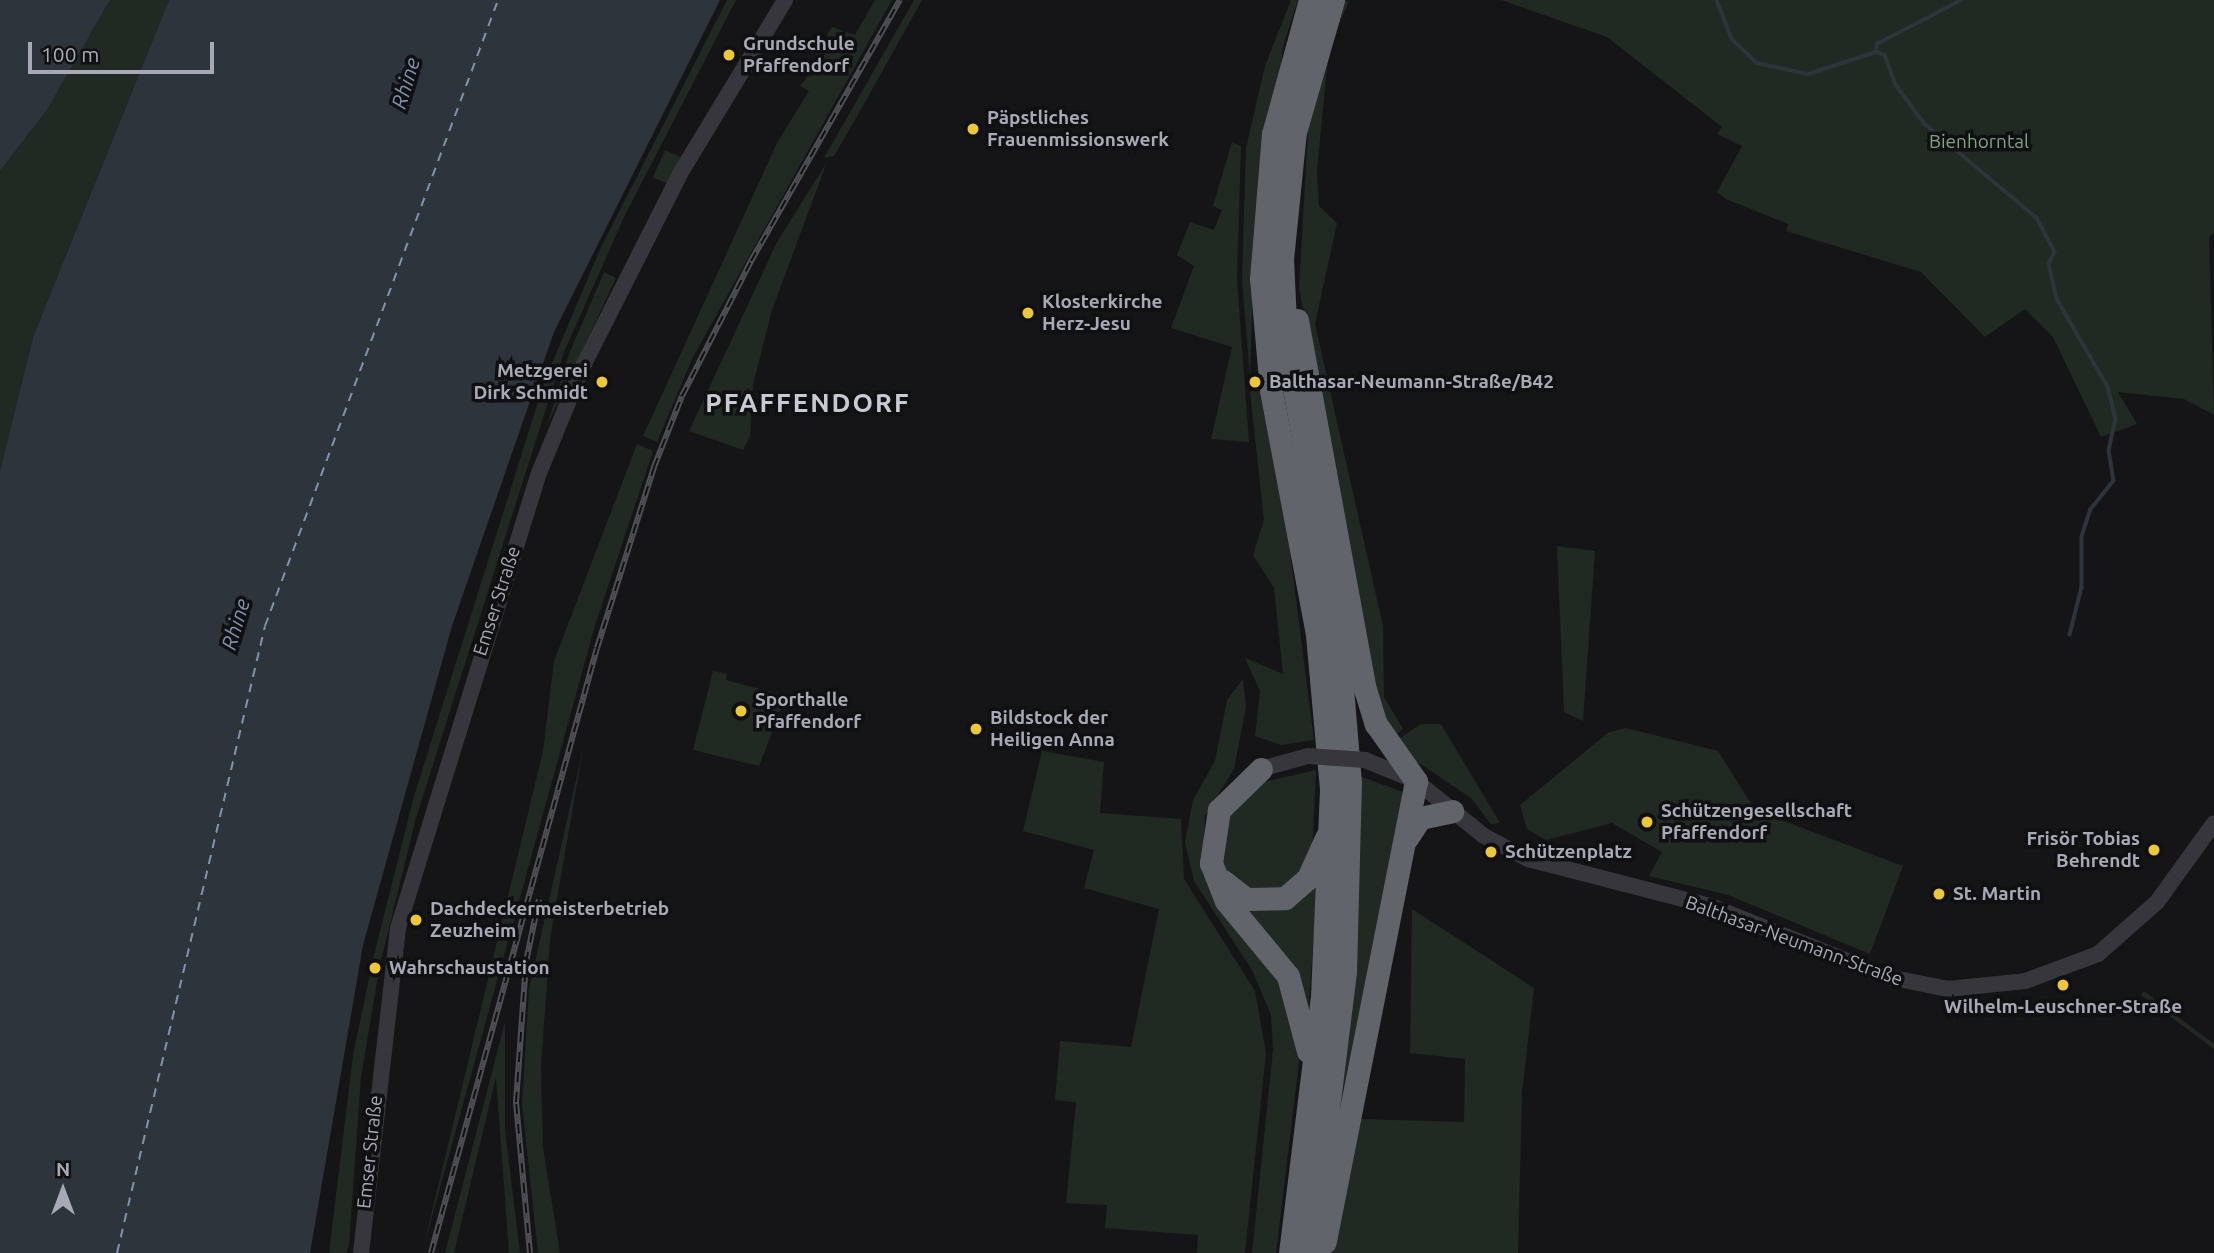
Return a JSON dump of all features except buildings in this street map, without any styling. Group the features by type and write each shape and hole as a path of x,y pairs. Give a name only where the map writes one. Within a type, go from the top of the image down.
{"highway":[{"path":"1290,1253 1312,1082 1331,826 1322,673 1271,390 1261,279 1273,134 1310,0"},
{"path":"1310,1253 1345,972 1350,783 1336,620 1286,343 1282,259 1295,132 1332,0"},
{"path":"1282,259 1376,724 1378,742 1366,760"},
{"path":"1321,1253 1407,838 1416,781 1376,724"},
{"path":"1261,769 1219,810 1211,863 1226,901 1288,976 1302,1016 1312,1082"},
{"path":"1407,838 1420,818 1452,811"},
{"path":"1211,863 1238,896 1277,901 1308,878 1331,826"}],"street":[{"name":"Emser Straße","path":"361,1253 398,928 539,473 589,353 668,199 785,0"},
{"name":"Balthasar-Neumann-Straße","path":"1261,769 1308,756 1366,760 1416,781 1499,845 1557,870 1705,905 1888,977 1957,989 2035,978 2107,948 2157,902 2214,823"}],"green space":[{"path":"110,0 169,0 33,337 0,471 0,171 47,110"},
{"path":"727,0 736,0 626,213 564,352 416,818 380,964 372,963 414,796 545,380 601,247"},
{"path":"875,0 892,0 693,357 657,442 643,436 777,143 809,91 800,86 820,60 814,57 832,27 855,35"},
{"path":"914,0 922,0 859,113 834,156 824,158"},
{"path":"1291,0 1298,0 1284,43 1254,251 1250,378 1242,279 1246,148 1265,66"},
{"path":"1340,0 1349,1 1329,48 1317,170 1319,206 1337,223 1315,324 1383,626 1384,697 1403,729 1394,736 1384,731 1299,288 1308,130"},
{"name":"Bienhorntal","path":"1501,0 2214,0 2214,232 2209,237 2214,415 2184,399 2118,392 2137,424 2101,437 2053,337 2025,309 1985,337 1921,272 1786,231 1788,224 1726,199 1717,192 1742,146 1717,134 1722,127 1607,37"},
{"path":"1232,142 1241,146 1237,280 1249,442 1211,439 1232,347 1171,328 1194,266 1177,255 1190,222 1214,230 1222,210 1213,206"},
{"path":"665,150 681,157 668,184 653,177"},
{"path":"827,162 772,310 753,385 750,437 743,450 689,431 777,242"},
{"path":"604,272 616,278 547,426 569,354"},
{"path":"1258,385 1286,521 1314,740 1281,745 1255,736 1260,691 1245,658 1283,674 1274,588 1253,555 1264,520 1250,392"},
{"path":"637,444 653,451 594,629 422,1253 543,751 554,661"},
{"path":"1557,546 1595,551 1583,721 1564,712"},
{"name":"Sporthalle Pfaffendorf","path":"713,671 727,674 726,680 786,696 759,766 693,750"},
{"path":"1243,679 1246,707 1234,769 1205,816 1203,858 1269,958 1301,1046 1276,1253 1252,1253 1273,1050 1271,1015 1252,970 1194,881 1185,842 1193,800 1215,761 1227,700"},
{"path":"1421,724 1441,724 1500,823 1491,824 1471,798 1416,761 1397,740"},
{"path":"1626,728 1718,751 1755,810 1903,866 1870,954 1728,895 1649,876 1662,852 1612,823 1546,840 1527,829 1520,805 1609,732"},
{"path":"583,749 550,939 541,1067 543,1148 560,1253 538,1253 522,1105 529,989"},
{"path":"1042,751 1104,762 1100,813 1181,819 1184,879 1255,991 1266,1053 1245,1253 1197,1253 1198,1235 1105,1228 1107,1205 1066,1203 1076,1102 1055,1100 1060,1041 1131,1047 1159,909 1084,888 1094,850 1023,831"},
{"path":"1316,770 1312,860 1276,896 1231,885 1216,849 1229,813 1263,782"},
{"path":"1357,775 1403,792 1333,1169"},
{"path":"1318,869 1308,1015 1230,898 1249,906"},
{"path":"1412,909 1534,988 1522,1093 1518,1253 1329,1253 1356,1119 1464,1122 1465,1059 1410,1053"},
{"path":"370,974 378,976 361,1077 349,1245 346,1253 329,1253 353,1055"},
{"path":"2144,991 2214,1044 2214,1049 2141,995"},
{"path":"505,1022 505,1130 520,1253 509,1253 496,1077 454,1253 445,1253"}],"water":[{"path":"0,0 110,0 47,110 0,171"},
{"name":"Rhine","path":"169,0 720,0 554,332 452,626 363,945 310,1253 0,1253 0,471 33,337"}],"waterway":[{"path":"1717,0 1732,39 1757,63 1808,74 1876,52 1877,44 1961,0"},
{"path":"1876,52 1885,55 1896,85 1925,124 2037,218 2055,252 2049,264 2057,299 2108,387 2116,418 2109,450 2114,481 2091,509 2082,537 2082,587 2070,635"}],"ferry route":[{"path":"117,1253 265,626 498,0"}],"railway":[{"path":"431,1253 597,648 654,467 682,396 751,261 900,0"},
{"path":"530,1253 516,1102 526,962 539,899"}],"place":[{"name":"Grundschule Pfaffendorf","path":"729,55"},
{"name":"Päpstliches Frauenmissionswerk","path":"973,129"},
{"name":"Klosterkirche Herz-Jesu","path":"1028,313"},
{"name":"Metzgerei Dirk Schmidt","path":"602,382"},
{"name":"Balthasar-Neumann-Straße/B42","path":"1255,382"},
{"name":"Sporthalle Pfaffendorf","path":"741,711"},
{"name":"Bildstock der Heiligen Anna","path":"976,729"},
{"name":"Schützengesellschaft Pfaffendorf","path":"1647,822"},
{"name":"Frisör Tobias Behrendt","path":"2154,850"},
{"name":"Schützenplatz","path":"1491,852"},
{"name":"St. Martin","path":"1939,894"},
{"name":"Dachdeckermeisterbetrieb Zeuzheim","path":"416,920"},
{"name":"Wahrschaustation","path":"375,968"},
{"name":"Wilhelm-Leuschner-Straße","path":"2063,985"}],"district":[{"name":"PFAFFENDORF","path":"808,403"}]}
